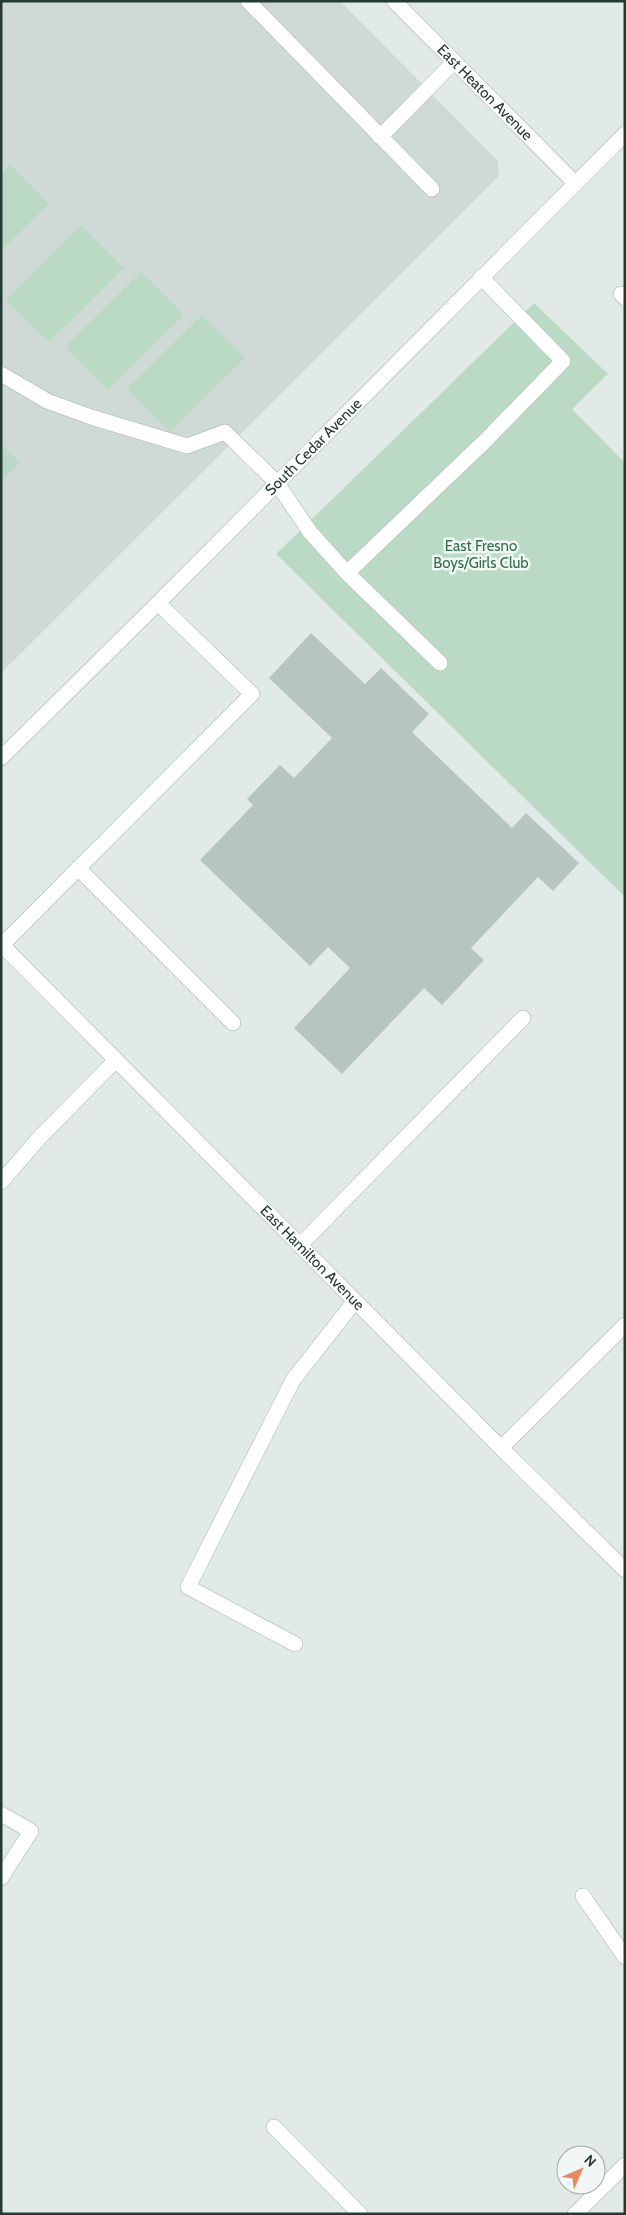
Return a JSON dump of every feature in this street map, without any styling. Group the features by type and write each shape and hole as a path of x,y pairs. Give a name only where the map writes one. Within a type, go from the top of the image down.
{"street":[{"path":"248,1 432,189"},
{"name":"East Heaton Avenue","path":"394,1 575,183"},
{"path":"380,137 454,62"},
{"name":"South Cedar Avenue","path":"1,758 625,134"},
{"path":"347,573 485,441 563,361 481,277"},
{"path":"1,374 47,401 91,417 187,446 225,432 277,483 310,532 347,573 440,663"},
{"path":"2,945 252,694 158,603"},
{"path":"78,868 233,1023"},
{"name":"East Hamilton Avenue","path":"2,945 501,1448 625,1570"},
{"path":"300,1245 523,1018"},
{"path":"1,1182 40,1137 116,1060"},
{"path":"294,1644 188,1587 294,1380 355,1301"},
{"path":"501,1448 625,1325"},
{"path":"1,1814 31,1832 1,1878"},
{"path":"583,1896 625,1956"},
{"path":"274,2127 360,2214"},
{"path":"575,2214 625,2165"}],"shaded area":[{"path":"1,1 340,1 498,161 499,176 1,673"}],"green space":[{"path":"10,165 49,204 1,251 1,174"},
{"path":"81,225 124,268 49,342 6,300"},
{"path":"141,272 184,315 108,389 65,347"},
{"name":"East Fresno Boys/Girls Club","path":"534,303 608,374 572,409 625,463 625,897 276,554"},
{"path":"202,315 245,358 170,432 127,389"},
{"path":"1,444 20,463 1,481"}],"building":[{"path":"311,633 365,684 381,668 429,714 412,732 512,828 526,813 579,863 553,891 538,877 471,948 484,960 442,1005 424,988 342,1074 294,1028 350,968 328,947 310,966 200,860 253,805 247,799 280,765 294,778 332,738 269,678"}]}
